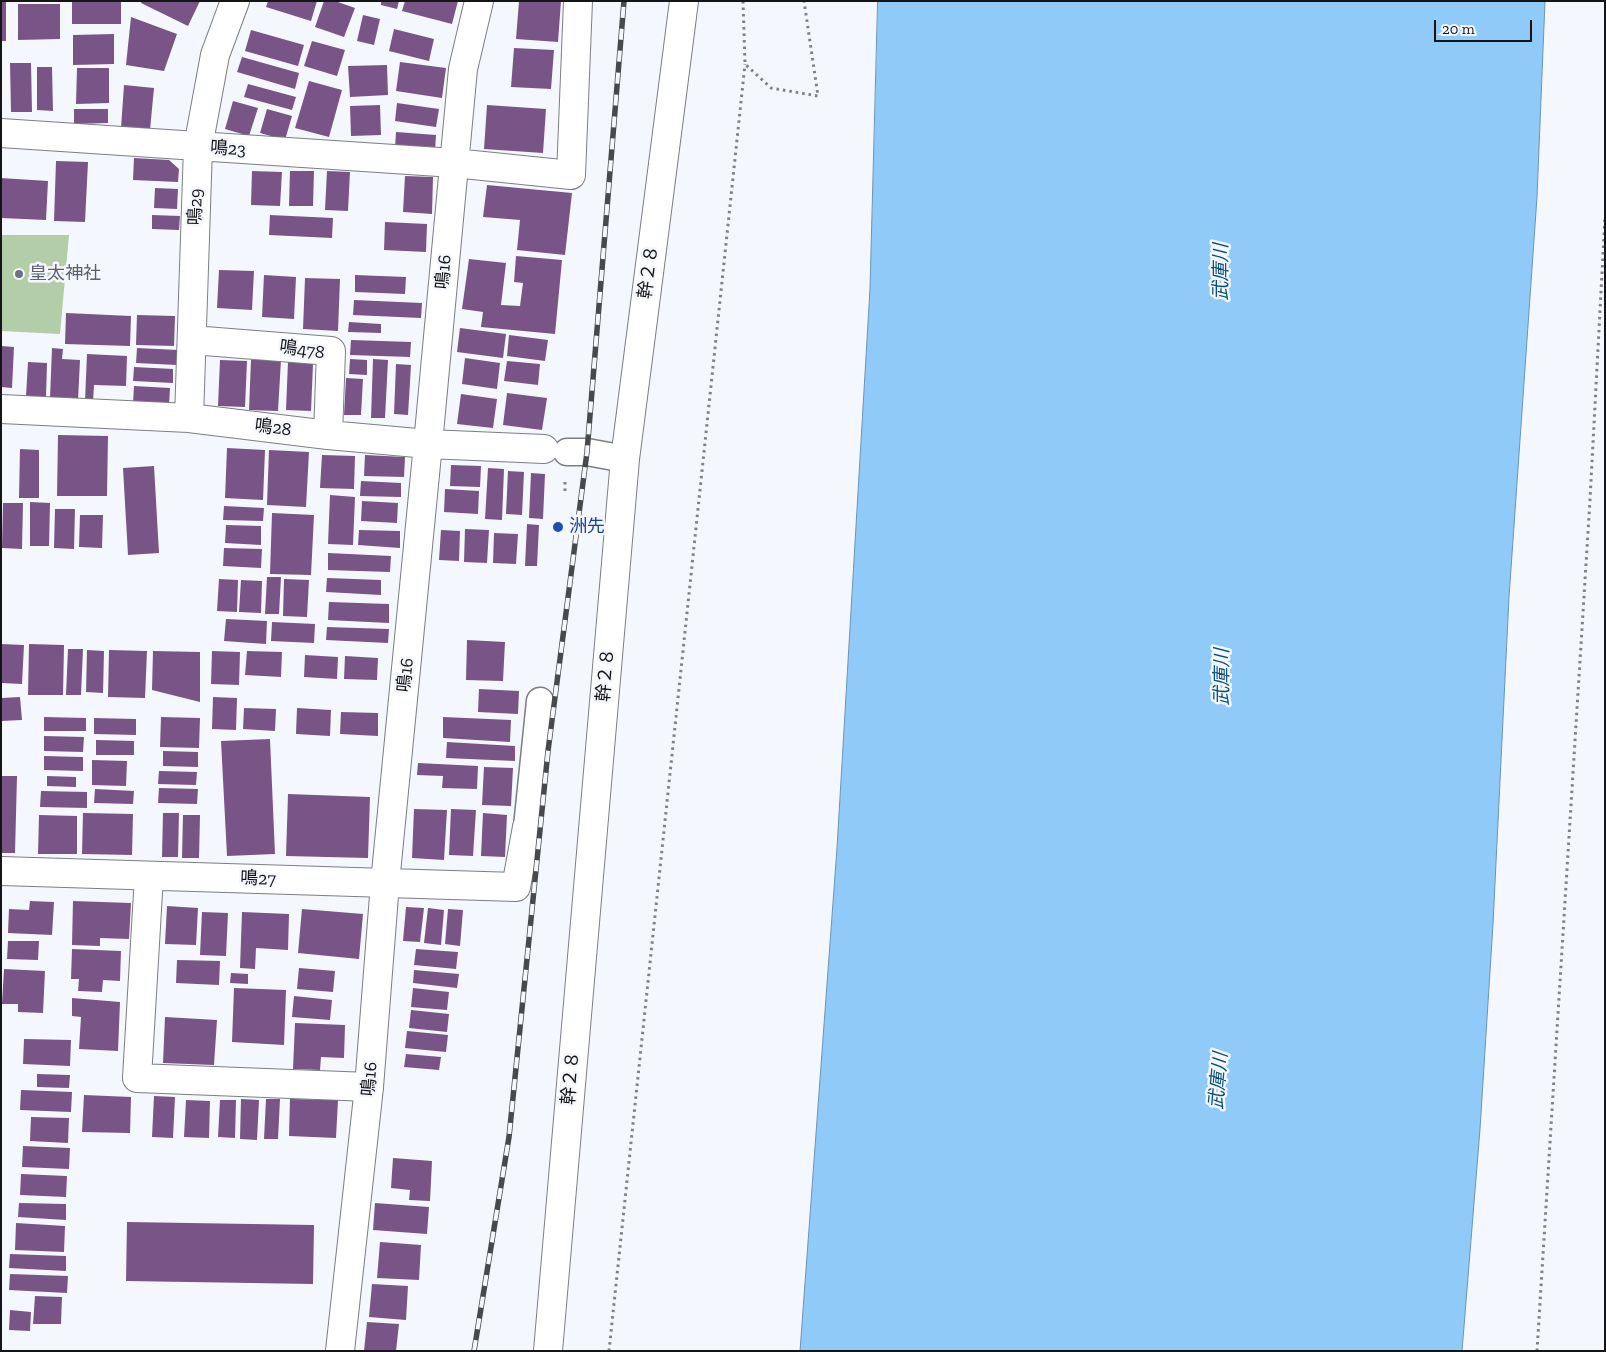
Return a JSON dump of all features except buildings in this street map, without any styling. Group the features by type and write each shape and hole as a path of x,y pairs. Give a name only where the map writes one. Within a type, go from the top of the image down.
{"street":[{"name":"鳴29","path":"189,418 198,147 215,55 235,1"},
{"name":"鳴16","path":"340,1351 369,1087 385,883 462,69 479,1"},
{"name":"鳴23","path":"1,133 454,163 570,175 578,1"},
{"name":"幹２８","path":"548,1351 625,460 684,1"},
{"name":"鳴478","path":"192,340 331,351 328,435"},
{"name":"鳴28","path":"1,409 189,418 328,435 428,444 555,451"},
{"path":"555,451 587,452 625,460"},
{"path":"527,827 540,701"},
{"name":"鳴27","path":"1,871 516,887 527,827"},
{"path":"149,876 137,1078 369,1087"}],"path":[{"path":"609,1351 745,64 743,1"},
{"path":"745,64 771,88 818,96 804,1"},
{"path":"1537,1351 1590,500 1605,216"}],"green space":[{"path":"1,235 69,235 60,334 1,331"}],"water":[{"name":"武庫川","path":"878,1 1545,1 1537,197 1509,597 1493,924 1480,1129 1462,1351 800,1351 837,848 870,289"}],"railway":[{"path":"474,1351 509,1137 548,751 587,452 624,1"}],"place":[{"name":"皇太神社","path":"19,274"},
{"name":"洲先","path":"558,527"}]}
